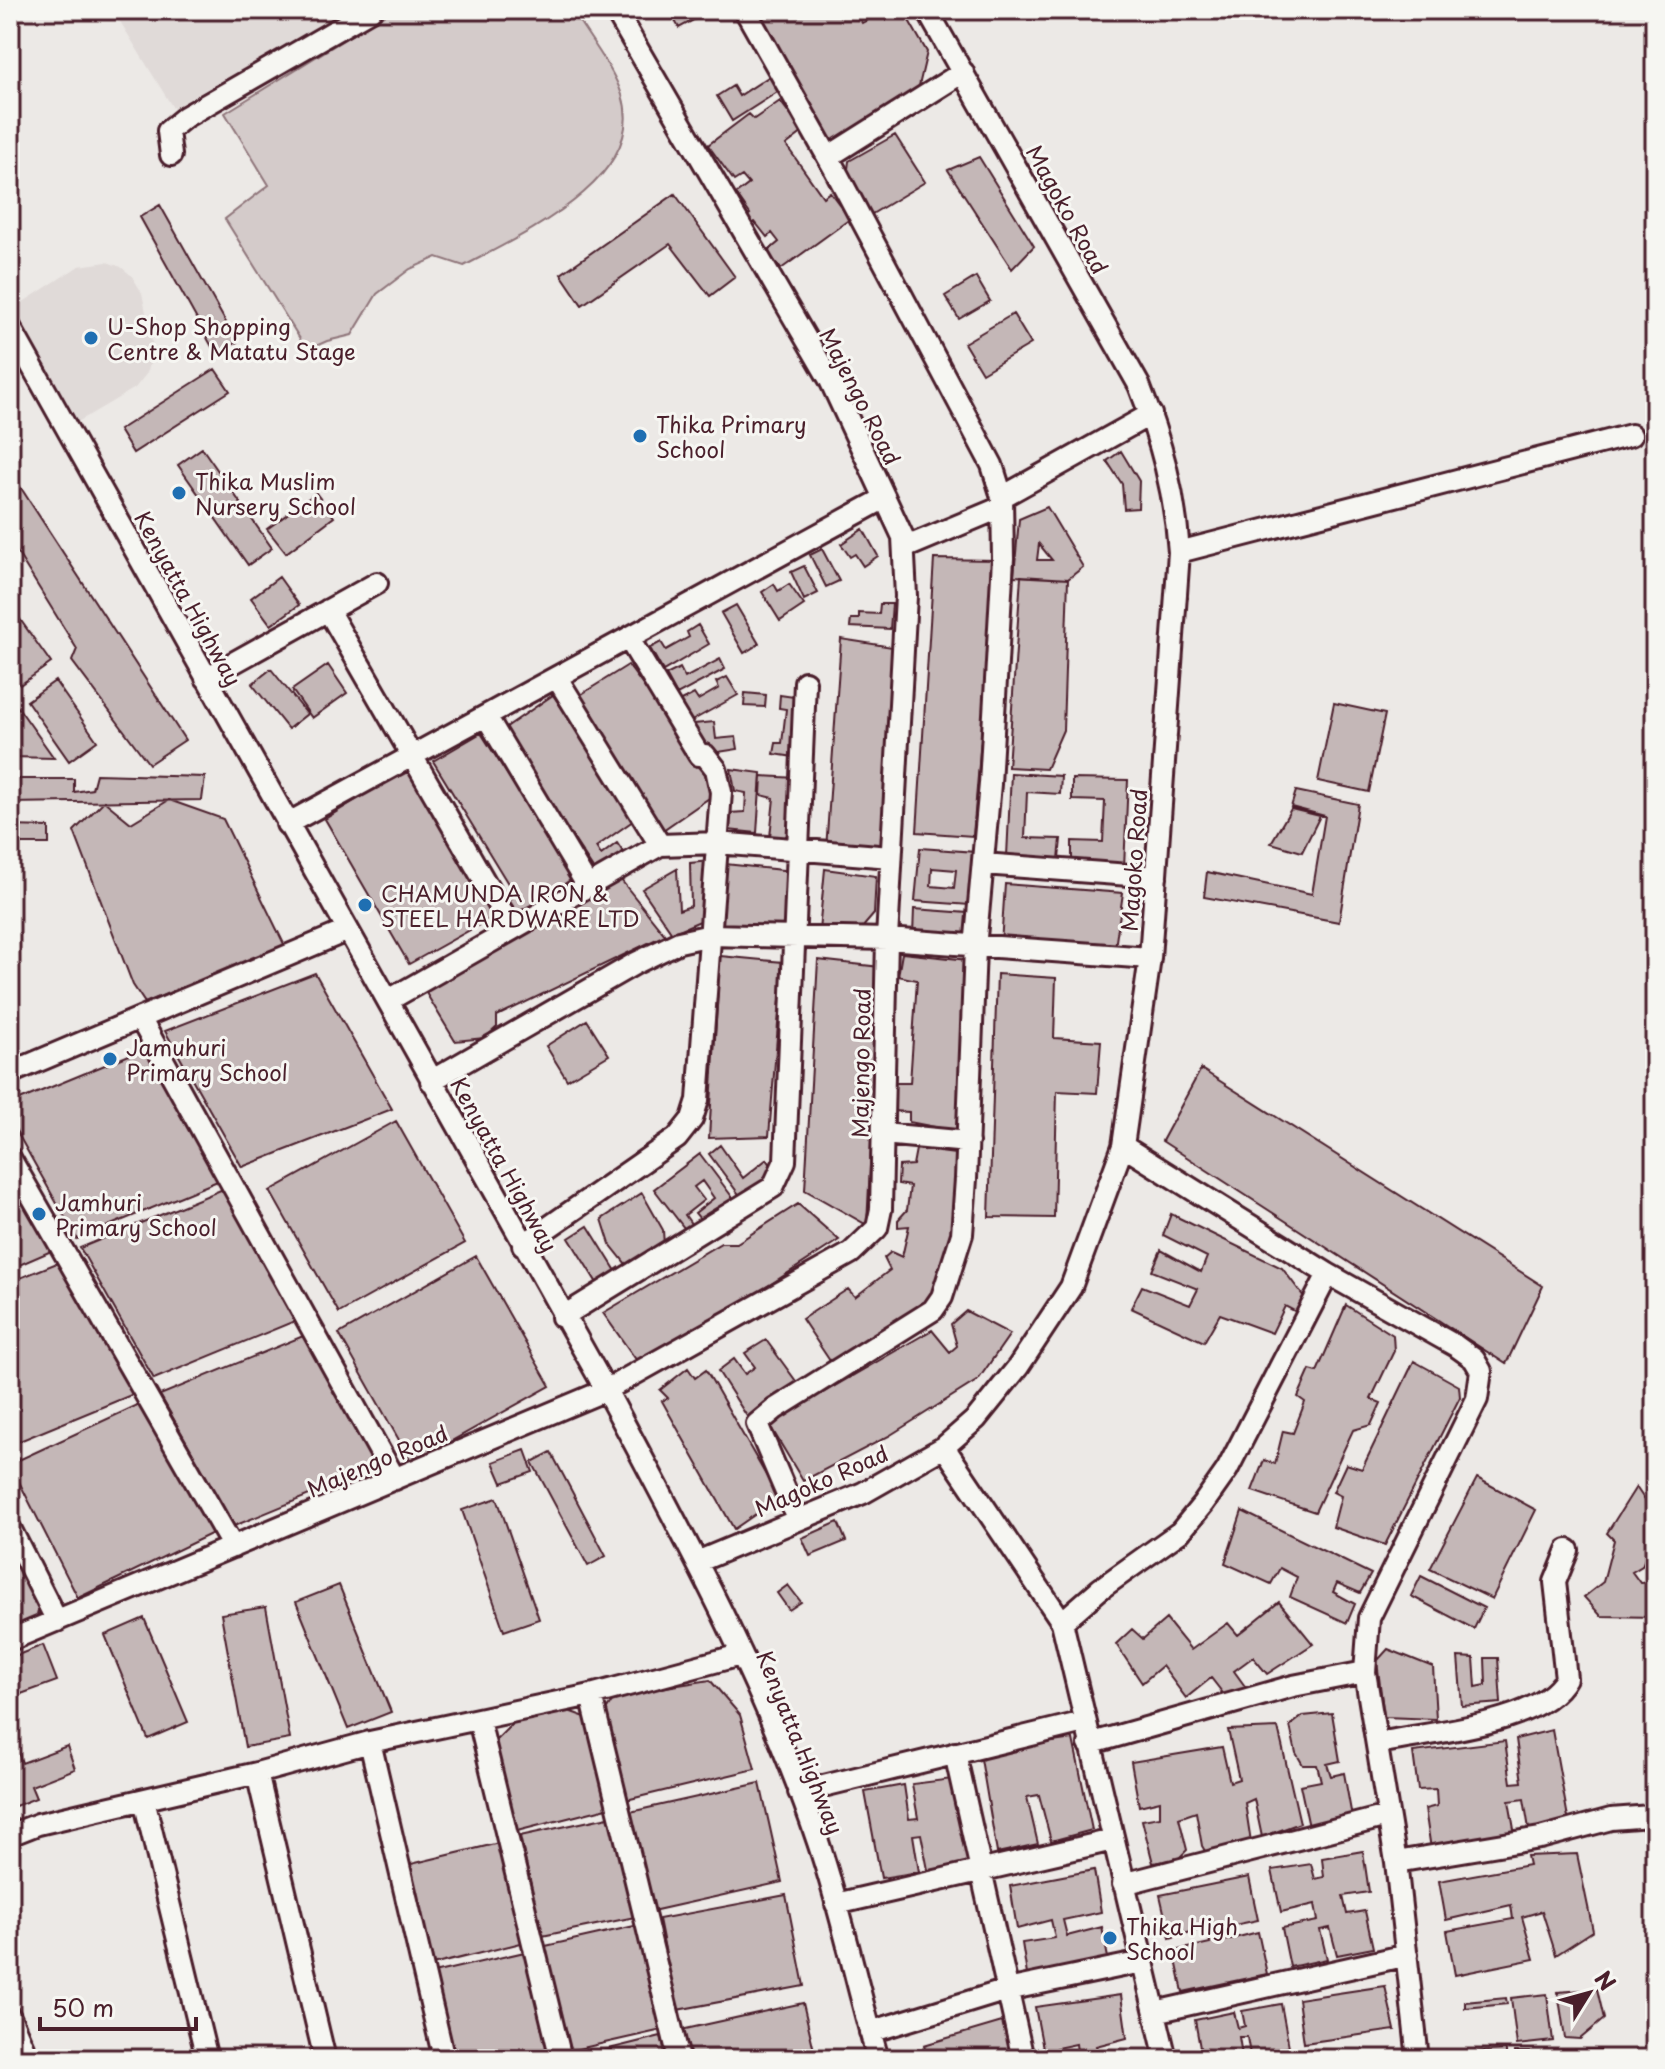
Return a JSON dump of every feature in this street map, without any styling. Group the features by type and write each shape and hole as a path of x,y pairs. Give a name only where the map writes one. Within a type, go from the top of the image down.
{"street":[{"path":"171,155 168,131 185,117 371,10"},
{"name":"Majengo Road","path":"10,1640 606,1390 851,1253 877,1228 881,1209 887,939 900,753 906,596 904,548 885,498 830,380 615,10"},
{"path":"745,10 828,157 992,465 1002,502 1001,610 975,948 962,1234 942,1297 933,1310 775,1409 757,1424 797,1518"},
{"name":"Magoko Road","path":"697,1562 863,1493 944,1447 976,1419 1010,1377 1071,1287 1123,1146 1150,958 1179,552 1175,500 1163,446 1139,385 927,10"},
{"path":"828,157 963,72"},
{"name":"Kenyatta Highway","path":"10,327 346,931 389,1000 562,1317 606,1390 697,1562 799,1792 836,1904 878,2059"},
{"path":"904,548 1002,502 1151,414"},
{"path":"1179,552 1631,435"},
{"path":"287,824 885,498"},
{"path":"206,678 377,583"},
{"path":"328,610 512,929"},
{"path":"523,1245 642,1166 677,1138 692,1119 698,1100 721,792 716,769 705,755 699,755 629,639"},
{"path":"557,678 660,845"},
{"path":"562,1317 773,1187 781,1177 785,1161 805,682"},
{"path":"486,716 587,885"},
{"path":"389,1000 660,845 717,843 891,857"},
{"path":"983,864 1156,877"},
{"path":"10,1073 346,931"},
{"path":"431,1081 636,963 679,942 711,935 887,939 975,948 1150,958"},
{"path":"140,1018 395,1479"},
{"path":"883,1134 968,1142"},
{"path":"1123,1146 1328,1274 1456,1346 1474,1359 1481,1371 1477,1399 1369,1618 1365,1672 1396,1862 1418,2059"},
{"path":"10,1158 233,1547"},
{"path":"1062,1622 1100,1589 1180,1532 1203,1504 1227,1470 1328,1274"},
{"path":"944,1447 1062,1622 1166,2059"},
{"path":"10,1528 57,1621"},
{"path":"1379,1743 1495,1722 1538,1705 1559,1692 1566,1678 1555,1582 1568,1550"},
{"path":"10,1835 38,1824 257,1773 370,1742 591,1695 740,1655"},
{"path":"1089,1744 1293,1686 1365,1672"},
{"path":"591,1695 679,2059"},
{"path":"479,1720 561,2059"},
{"path":"799,1792 1084,1722"},
{"path":"370,1742 444,2059"},
{"path":"955,1753 1023,2059"},
{"path":"257,1773 325,2059"},
{"path":"144,1800 207,2059"},
{"path":"1123,1884 1387,1816"},
{"path":"1396,1862 1540,1838 1611,1819 1651,1816"},
{"path":"836,1904 980,1868 1113,1840"},
{"path":"1155,2012 1407,1955"},
{"path":"870,2032 1007,1990 1142,1962"},
{"path":"10,2017 28,2059"}],"shaded area":[{"path":"113,10 346,10 173,108"},
{"path":"392,10 572,10 618,85 625,125 617,152 599,177 575,200 547,220 464,266 437,257 410,269 377,294 352,335 307,350 225,219 269,185 225,113"},
{"name":"U-Shop Shopping Centre & Matatu Stage","path":"107,262 121,267 132,276 142,293 154,352 147,373 135,388 76,423 14,308 79,266"}],"building":[{"path":"669,10 712,10 679,28"},
{"path":"750,10 903,10 927,52 919,86 827,150"},
{"path":"854,10 885,10 862,23"},
{"path":"770,76 779,91 732,121 717,96 733,86 739,96"},
{"path":"780,101 803,132 786,145 823,197 830,192 850,219 781,269 767,252 779,242 772,233 767,237 755,222 748,226 743,220 750,214 736,194 749,184 742,176 734,181 708,145 749,114 754,119"},
{"path":"895,135 925,182 872,214 847,177 849,161"},
{"path":"979,157 1034,246 1012,269 948,170"},
{"path":"675,194 735,277 710,296 670,244 582,305 561,274"},
{"path":"160,205 237,342 216,354 140,217"},
{"path":"976,277 990,301 959,319 945,296"},
{"path":"1013,314 1031,344 982,373 964,343"},
{"path":"215,369 230,391 133,453 119,430"},
{"path":"202,448 272,548 248,565 178,465"},
{"path":"1121,451 1139,481 1138,508 1124,509 1122,484 1107,461"},
{"path":"19,485 185,740 149,764 72,661 77,649 10,541 10,497"},
{"path":"316,493 334,517 286,553 267,529"},
{"path":"1047,507 1083,567 1068,579 1014,576 1019,519","holes":["1039,544 1052,560 1037,560"]},
{"path":"863,529 878,556 863,566 855,554 850,557 841,544"},
{"path":"822,549 839,581 826,587 810,555"},
{"path":"934,559 996,560 973,836 917,832"},
{"path":"804,566 818,593 804,600 791,572"},
{"path":"1021,576 1068,579 1063,730 1046,769 1008,767"},
{"path":"279,577 299,605 271,625 251,598"},
{"path":"774,584 778,591 789,584 804,605 780,621 762,592"},
{"path":"880,604 892,604 890,629 850,627 851,619 859,619 859,613 879,614"},
{"path":"736,605 759,644 744,653 721,613"},
{"path":"12,608 51,663 20,685 10,672"},
{"path":"698,625 709,644 663,671 650,648 661,642 666,650 689,637 687,632"},
{"path":"841,639 899,648 883,853 826,849"},
{"path":"720,659 725,669 677,695 666,675 680,668 685,678"},
{"path":"328,665 347,693 312,718 292,690"},
{"path":"628,665 712,780 712,796 660,832 577,697"},
{"path":"271,669 307,714 288,729 252,684"},
{"path":"727,677 738,695 688,723 677,703 694,694 698,700 719,688 716,682"},
{"path":"55,681 97,741 69,761 27,701"},
{"path":"745,693 766,695 765,707 744,706"},
{"path":"553,695 637,818 596,847 601,855 617,843 623,852 596,873 502,730"},
{"path":"780,695 801,698 794,757 774,754 776,743 782,743 786,709 779,708"},
{"path":"10,696 54,758 10,757"},
{"path":"1334,703 1385,714 1369,792 1318,781"},
{"path":"714,722 716,739 736,737 738,749 699,755 694,724"},
{"path":"481,733 573,878 520,915 509,901 515,895 433,761"},
{"path":"408,768 493,917 409,964 325,819"},
{"path":"731,769 761,773 757,833 728,830 730,813 745,812 746,793 735,791"},
{"path":"1011,773 1061,776 1060,794 1027,792 1025,838 1061,839 1059,859 1007,856"},
{"path":"96,774 205,777 202,800 10,803 10,779 74,779 74,792 92,789"},
{"path":"762,776 796,778 790,839 770,837 774,798 761,795"},
{"path":"1072,779 1128,780 1124,867 1072,865 1072,841 1103,842 1105,801 1072,800"},
{"path":"1296,791 1358,804 1339,922 1204,897 1207,872 1312,894 1325,816 1291,807"},
{"path":"169,800 223,819 285,946 145,1003 133,985 74,831 104,801 131,823"},
{"path":"1291,809 1320,816 1302,852 1271,843"},
{"path":"10,826 49,827 49,844 10,844"},
{"path":"920,848 976,852 970,905 915,901","holes":["932,868 956,870 954,888 931,886"]},
{"path":"710,861 707,918 672,933 642,889 677,869 679,910 691,906 690,863"},
{"path":"725,864 792,871 787,931 719,926"},
{"path":"825,869 876,876 874,914 862,928 819,931"},
{"path":"621,880 665,935 497,1016 497,1027 485,1038 455,1041 423,988"},
{"path":"1005,884 1123,893 1115,948 1001,944"},
{"path":"914,909 968,913 967,939 913,935"},
{"path":"902,953 968,960 956,1131 909,1122 909,1112 892,1111 895,1083 910,1083 917,980 898,976"},
{"path":"720,956 783,962 769,1136 709,1138"},
{"path":"818,960 880,967 867,1225 805,1190"},
{"path":"315,973 392,1109 242,1167 165,1031"},
{"path":"997,974 1056,978 1054,1038 1101,1041 1097,1093 1057,1091 1054,1218 989,1217"},
{"path":"587,1020 609,1055 567,1080 546,1046"},
{"path":"151,1046 225,1178 77,1239 10,1120 10,1104"},
{"path":"1201,1069 1543,1286 1506,1364 1162,1141"},
{"path":"396,1121 465,1243 339,1313 270,1191"},
{"path":"720,1145 743,1178 767,1159 775,1171 741,1197 709,1154"},
{"path":"916,1149 963,1155 951,1250 934,1303 834,1367 802,1319 848,1289 855,1297 890,1270 884,1258 891,1252 902,1257 909,1226 898,1227 898,1220 907,1210 910,1186 898,1184 899,1166 913,1165"},
{"path":"700,1154 736,1202 704,1224 695,1213 714,1198 702,1181 694,1187 704,1200 685,1215 694,1228 688,1233 654,1189"},
{"path":"10,1167 56,1249 10,1269"},
{"path":"228,1187 302,1318 154,1379 80,1248"},
{"path":"642,1193 663,1230 664,1246 642,1260 626,1264 610,1244 602,1219"},
{"path":"798,1204 839,1240 697,1332 637,1361 603,1313 721,1243 737,1243"},
{"path":"1171,1214 1282,1268 1304,1297 1300,1314 1285,1306 1272,1333 1220,1314 1204,1342 1131,1308 1142,1286 1190,1305 1198,1289 1152,1271 1161,1250 1201,1272 1207,1257 1163,1235"},
{"path":"588,1226 616,1271 597,1283 569,1238"},
{"path":"476,1256 550,1386 412,1463 339,1334"},
{"path":"62,1261 136,1393 10,1445 10,1282"},
{"path":"1346,1305 1393,1335 1394,1351 1371,1399 1381,1403 1371,1425 1353,1430 1315,1512 1252,1491 1264,1460 1275,1464 1283,1431 1293,1433 1305,1402 1298,1397 1310,1370 1317,1372"},
{"path":"966,1311 1010,1334 978,1380 889,1436 803,1481 769,1424 932,1330 950,1352 957,1346 951,1324"},
{"path":"308,1334 382,1465 234,1526 160,1395"},
{"path":"766,1340 801,1388 750,1421 718,1371 734,1359 745,1374 755,1367 745,1353"},
{"path":"1414,1361 1459,1386 1460,1397 1385,1545 1333,1527 1341,1496 1333,1492 1346,1464 1362,1469"},
{"path":"688,1368 695,1378 706,1370 779,1498 734,1529 662,1401 668,1398 660,1390"},
{"path":"144,1402 215,1532 78,1598 10,1464"},
{"path":"525,1450 533,1472 502,1483 493,1462"},
{"path":"551,1452 606,1556 588,1566 532,1462"},
{"path":"1477,1478 1536,1510 1492,1599 1430,1569"},
{"path":"1636,1487 1655,1515 1655,1534 1642,1566 1632,1572 1640,1583 1655,1582 1655,1617 1601,1616 1584,1597 1603,1582 1614,1540 1607,1533"},
{"path":"497,1498 539,1619 504,1631 462,1510"},
{"path":"1242,1511 1371,1574 1360,1593 1337,1583 1333,1592 1355,1604 1347,1623 1290,1597 1297,1577 1280,1568 1271,1584 1225,1563"},
{"path":"838,1522 846,1541 810,1556 802,1538"},
{"path":"10,1541 40,1599 36,1622 10,1632"},
{"path":"1421,1576 1484,1608 1474,1629 1411,1596"},
{"path":"339,1585 391,1712 348,1729 296,1602"},
{"path":"788,1585 801,1602 789,1610 777,1593"},
{"path":"1279,1602 1313,1644 1267,1674 1253,1657 1234,1671 1247,1689 1229,1701 1211,1678 1186,1698 1162,1666 1142,1683 1116,1644 1132,1629 1143,1639 1166,1619 1191,1650 1228,1623 1238,1635"},
{"path":"266,1607 290,1739 245,1747 221,1614"},
{"path":"144,1618 188,1722 148,1739 105,1635"},
{"path":"43,1645 57,1681 10,1698 10,1658"},
{"path":"1388,1649 1433,1667 1436,1719 1384,1717 1377,1661"},
{"path":"1458,1657 1474,1658 1476,1687 1486,1685 1485,1658 1498,1658 1501,1703 1462,1706"},
{"path":"710,1680 740,1715 755,1769 622,1801 602,1717 616,1695"},
{"path":"563,1709 588,1718 611,1807 513,1832 491,1745 514,1722"},
{"path":"1332,1713 1340,1761 1327,1764 1331,1776 1344,1773 1352,1817 1309,1827 1300,1785 1321,1781 1317,1765 1303,1765 1296,1753 1290,1726 1303,1716"},
{"path":"1278,1728 1300,1823 1262,1837 1254,1799 1245,1803 1251,1842 1208,1856 1202,1846 1196,1812 1179,1818 1187,1850 1178,1859 1153,1863 1142,1820 1160,1817 1160,1801 1139,1806 1131,1762 1222,1747 1230,1782 1239,1779 1228,1730"},
{"path":"1552,1730 1569,1823 1530,1835 1524,1799 1509,1801 1515,1835 1431,1849 1425,1809 1437,1806 1436,1789 1418,1790 1413,1752 1505,1741 1511,1783 1522,1782 1516,1739"},
{"path":"10,1731 22,1763 67,1746 75,1769 31,1786 36,1798 10,1808"},
{"path":"1073,1739 1092,1830 1051,1841 1039,1795 1027,1797 1038,1844 997,1853 980,1753"},
{"path":"952,1779 969,1865 928,1870 921,1834 913,1835 919,1872 881,1878 865,1792 904,1785 909,1819 918,1818 912,1784"},
{"path":"760,1783 782,1882 652,1911 630,1812"},
{"path":"613,1816 635,1917 542,1936 520,1836"},
{"path":"499,1843 525,1942 432,1965 407,1865"},
{"path":"1363,1851 1369,1892 1343,1896 1347,1914 1365,1911 1373,1948 1337,1955 1330,1928 1320,1930 1327,1959 1290,1967 1282,1928 1318,1921 1315,1904 1281,1912 1272,1870 1311,1864 1315,1879 1324,1877 1322,1858"},
{"path":"1577,1854 1593,1931 1556,1955 1542,1911 1522,1917 1534,1959 1455,1975 1447,1931 1513,1919 1511,1905 1446,1920 1439,1881 1529,1865 1527,1856"},
{"path":"1094,1870 1101,1912 1063,1920 1067,1936 1102,1927 1109,1963 1028,1981 1022,1943 1055,1938 1051,1920 1017,1929 1010,1886"},
{"path":"1249,1877 1258,1920 1220,1928 1223,1941 1258,1932 1267,1974 1183,1992 1174,1951 1210,1943 1208,1927 1170,1938 1160,1895"},
{"path":"786,1895 804,1986 677,2010 659,1919"},
{"path":"639,1925 662,2030 565,2052 541,1947"},
{"path":"529,1951 553,2052 524,2059 453,2059 433,1973"},
{"path":"1385,1986 1395,2030 1304,2043 1298,1999"},
{"path":"1597,1989 1604,2019 1580,2039 1565,2038 1558,1992"},
{"path":"1547,1994 1553,2041 1517,2045 1511,1998"},
{"path":"1121,1995 1127,2038 1096,2046 1100,2059 1078,2059 1076,2044 1057,2048 1059,2059 1045,2059 1035,2007"},
{"path":"1506,1998 1507,2004 1465,2008 1465,2002"},
{"path":"803,2003 816,2059 688,2059 681,2030"},
{"path":"1281,2004 1289,2047 1250,2055 1247,2037 1239,2037 1242,2055 1202,2059 1195,2020 1234,2012 1238,2028 1245,2026 1242,2011"},
{"path":"1002,2022 1013,2059 927,2059 924,2045"},
{"path":"661,2036 667,2059 573,2058"},
{"path":"1506,2050 1506,2059 1468,2059 1468,2052"},
{"path":"1561,2050 1600,2050 1600,2059 1561,2059"},
{"path":"1515,2052 1551,2052 1551,2059 1515,2059"}],"place":[{"name":"U-Shop Shopping Centre & Matatu Stage","path":"91,338"},
{"name":"Thika Primary School","path":"640,436"},
{"name":"Thika Muslim Nursery School","path":"179,493"},
{"name":"CHAMUNDA IRON & STEEL HARDWARE LTD","path":"365,905"},
{"name":"Jamuhuri Primary School","path":"110,1059"},
{"name":"Jamhuri Primary School","path":"39,1214"},
{"name":"Thika High School","path":"1110,1938"}]}
